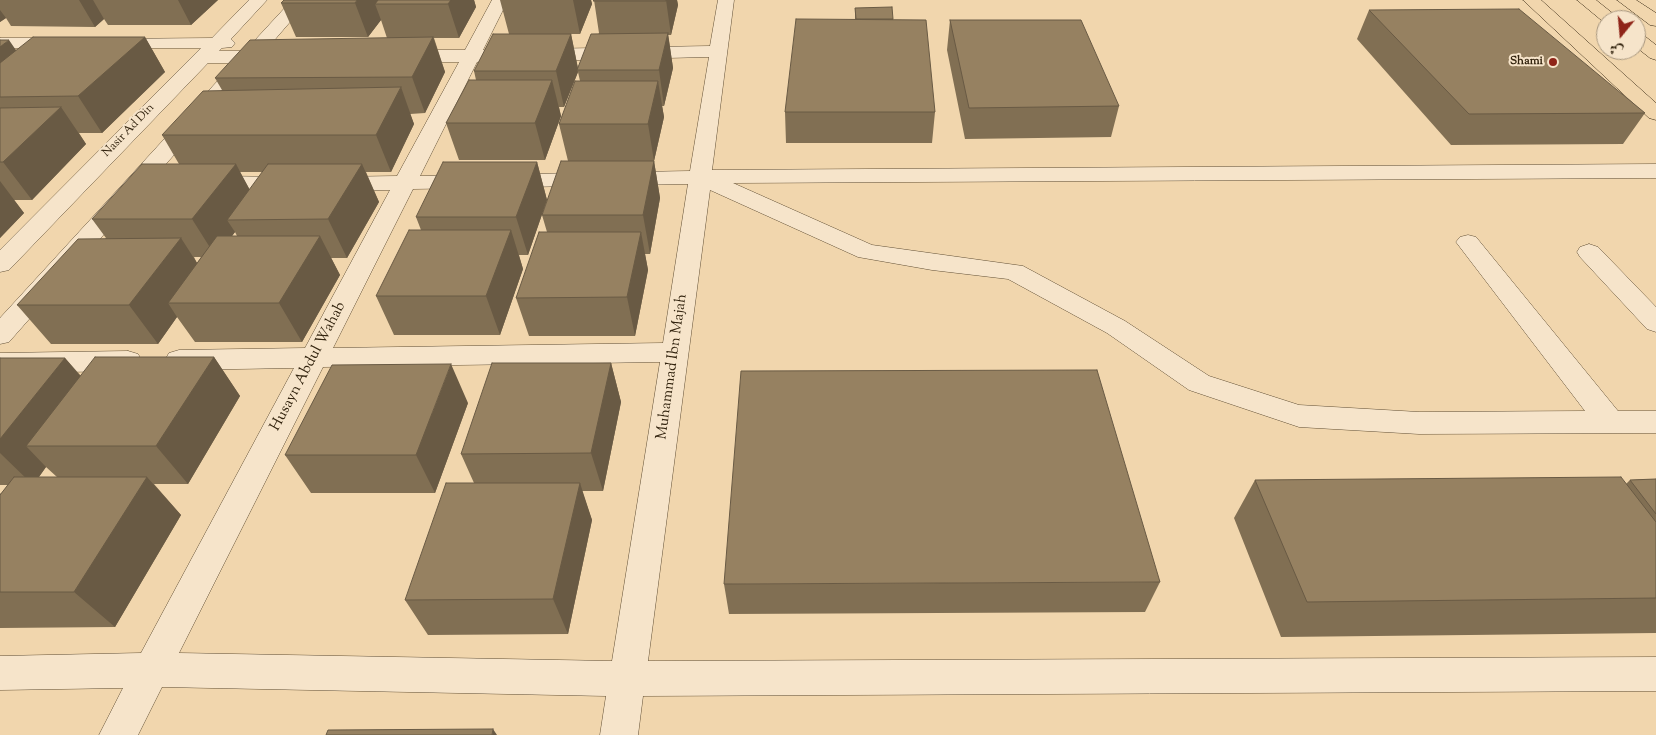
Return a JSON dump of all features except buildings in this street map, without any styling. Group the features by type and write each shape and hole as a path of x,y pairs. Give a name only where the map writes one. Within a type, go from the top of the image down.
{"main road":[{"path":"1531,0 1656,114"},
{"path":"1539,0 1656,93"},
{"path":"1585,0 1598,10"},
{"path":"1625,0 1656,21"},
{"path":"1646,46 1656,54"}],"street":[{"name":"Nasir Ad Din","path":"0,264 259,0"},
{"path":"0,336 301,0"},
{"name":"Husayn Abdul Wahab","path":"118,735 500,0"},
{"name":"Muhammad Ibn Majah","path":"619,735 726,0"},
{"path":"0,43 78,43"},
{"path":"98,43 208,50 256,49 288,57"},
{"path":"520,55 719,51"},
{"path":"384,56 501,55"},
{"path":"136,183 404,184 701,178 1656,171"},
{"path":"701,178 867,252 1014,272 1116,327 1199,383 1299,416 1419,423 1656,422"},
{"path":"1468,242 1610,422"},
{"path":"1589,252 1656,323"},
{"path":"0,363 675,352"},
{"path":"0,673 152,670 627,679 1656,674"}],"place":[{"name":"Shami","path":"1553,62"}]}
